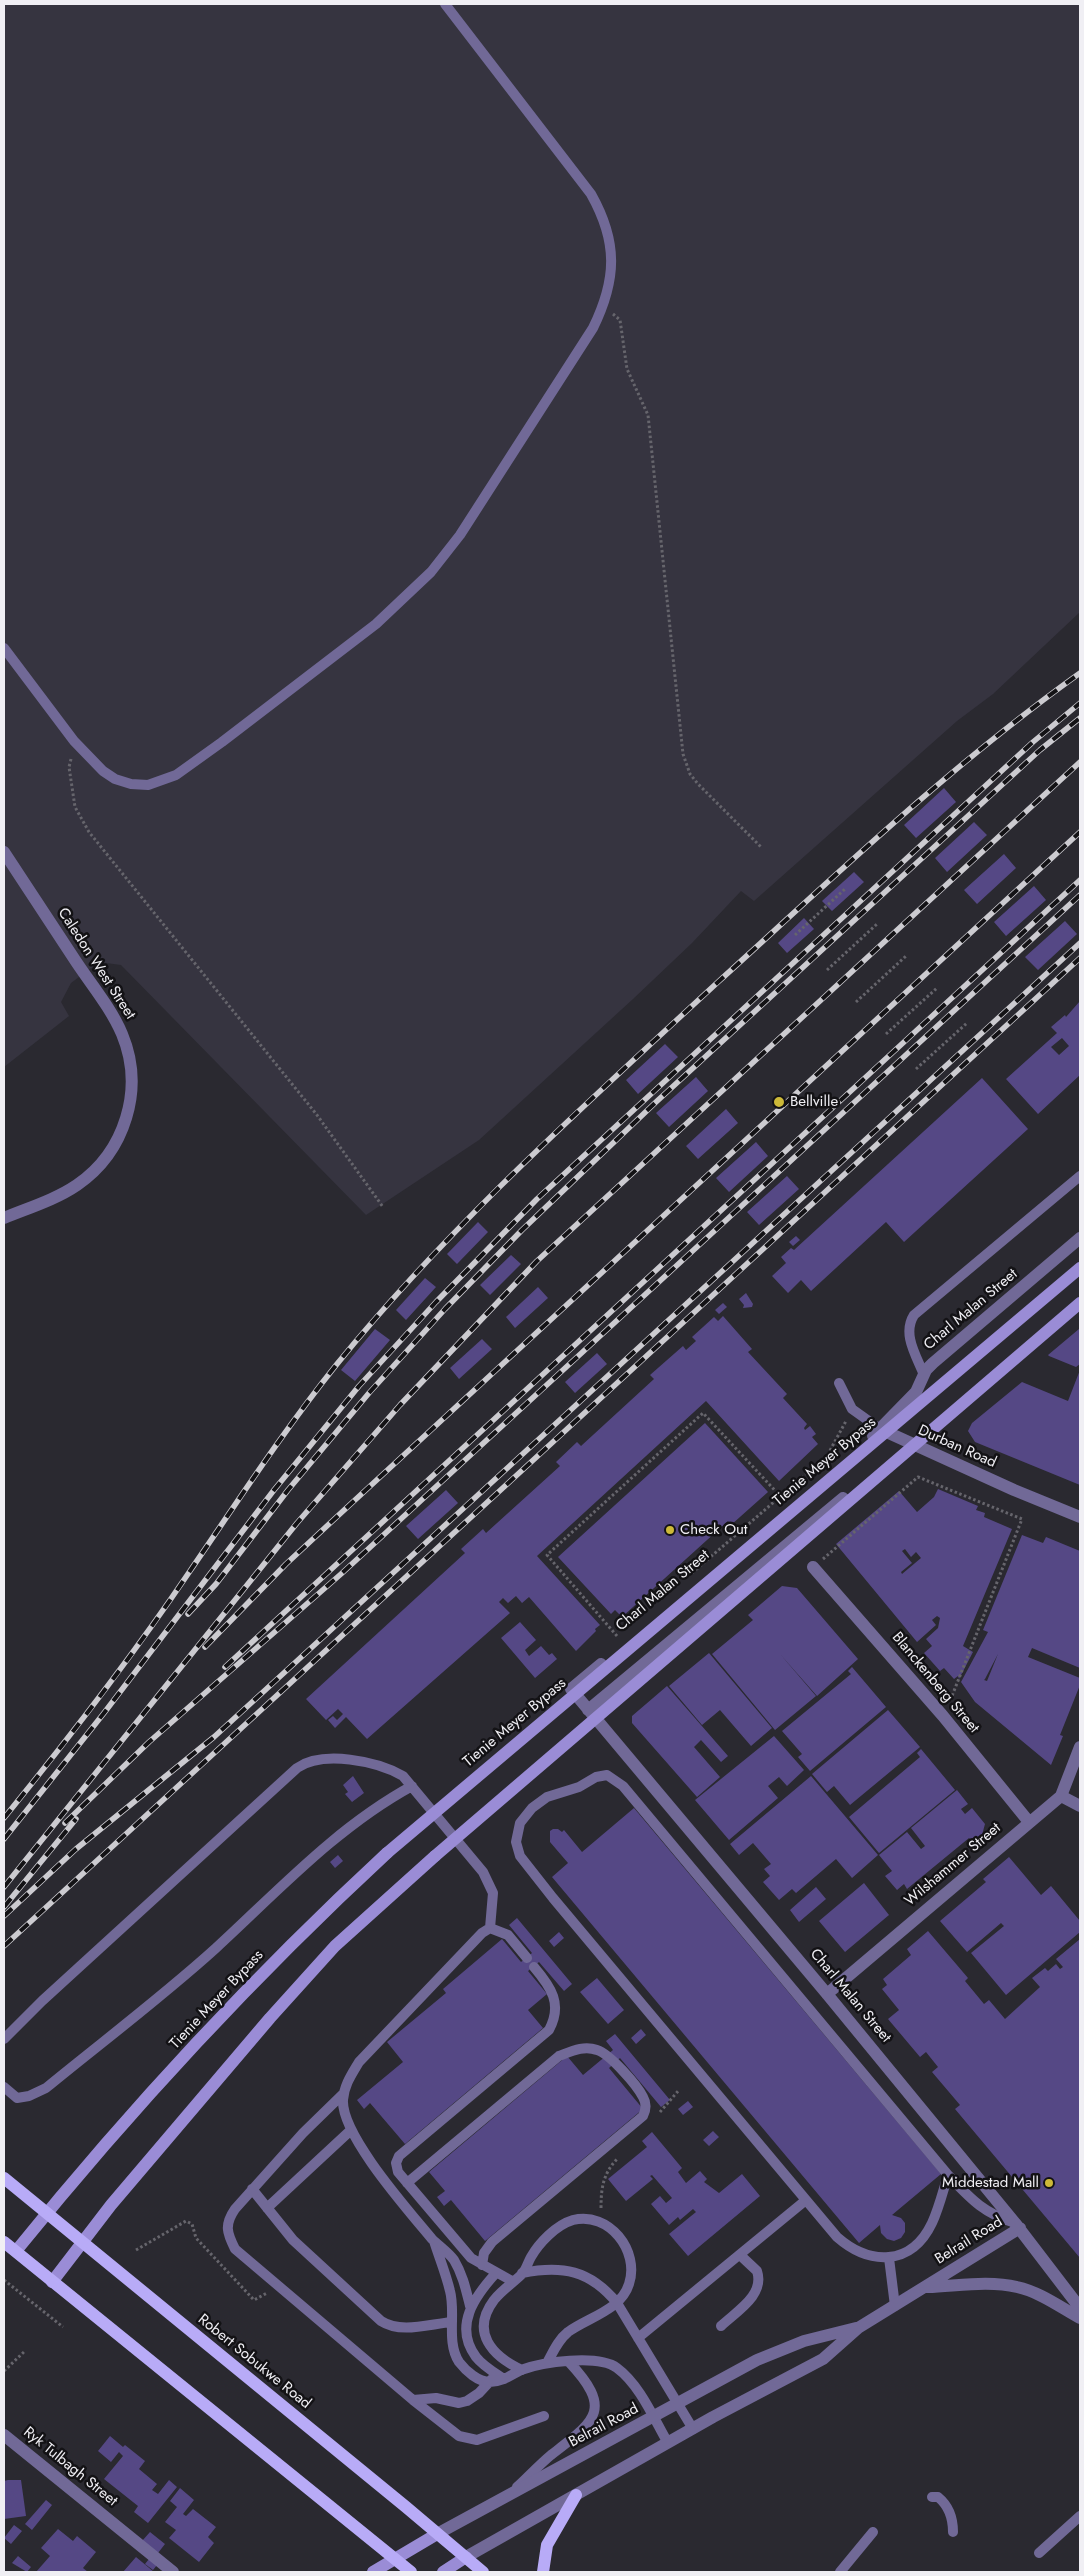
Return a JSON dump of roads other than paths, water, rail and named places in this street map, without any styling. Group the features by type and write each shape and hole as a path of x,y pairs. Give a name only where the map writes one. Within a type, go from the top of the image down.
{"main road":[{"name":"Tienie Meyer Bypass","path":"16,2251 78,2176 242,1994 386,1853 1080,1268"},
{"path":"52,2282 111,2205 270,2018 336,1946 459,1835 1080,1303"},
{"name":"Robert Sobukwe Road","path":"4,2178 483,2572"},
{"path":"4,2242 411,2572"},
{"path":"543,2572 547,2545 576,2495"},
{"name":"Belrail Road","path":"373,2572 437,2534"},
{"name":"Belrail Road","path":"443,2572 466,2558"}],"street":[{"name":"Caledon West Street","path":"4,852 114,1019 128,1054 132,1076 127,1117 108,1156 93,1172 75,1186 55,1197 4,1218"},
{"name":"Charl Malan Street","path":"1080,1238 933,1362 916,1392 880,1429 829,1475 571,1689 828,1994 1017,2225 1080,2308"},
{"path":"588,1710 909,1444 1080,1299"},
{"name":"Durban Road","path":"880,1429 909,1444 1080,1517"},
{"name":"Blanckenberg Street","path":"814,1567 943,1716 1028,1822"},
{"path":"1080,1747 1061,1796 1080,1806"},
{"name":"Wilshammer Street","path":"828,1994 1028,1822 1061,1796"},
{"name":"Belrail Road","path":"466,2558 693,2429 823,2359 858,2328 927,2287 1017,2225"},
{"path":"927,2287 998,2284 1019,2287 1080,2318"},
{"name":"Belrail Road","path":"437,2534 757,2360 804,2341 858,2328"},
{"name":"Ryk Tulbagh Street","path":"4,2435 172,2572"}],"lane":[{"path":"4,648 93,763 115,779 131,784 148,785 176,775 376,624 432,572 460,535 566,373 604,305 612,270 612,253 604,216 591,194 445,4"},
{"path":"924,1375 909,1336 908,1328 914,1315 1080,1176"},
{"name":"Durban Road","path":"839,1383 852,1409 880,1429"},
{"path":"4,2039 42,2001 305,1762 324,1758 363,1763 396,1772 412,1786 483,1872 493,1893 490,1928 473,1942 359,2062 346,2085 343,2102 351,2130 390,2188 433,2240 452,2258 463,2276 470,2306"},
{"path":"948,2175 931,2224 913,2247 889,2258 871,2257 849,2248 837,2237 520,1856 516,1842 520,1823 538,1802 547,1797 580,1787 602,1775 612,1777 624,1786 948,2175 978,2206 997,2217 1017,2225"},
{"path":"4,2087 17,2098 29,2096 46,2088 214,1949 331,1840 383,1802 412,1786"},
{"path":"490,1928 502,1931 508,1935 527,1958"},
{"path":"512,2281 482,2265 464,2250 398,2172 396,2163 400,2156 548,2030 555,2014 554,1994 534,1967"},
{"path":"407,2183 560,2056 587,2047 599,2050 615,2063 643,2097 646,2110 643,2116 492,2242 484,2253 482,2265"},
{"path":"344,2093 303,2133 252,2189 229,2218 227,2233 235,2249 413,2400 459,2436 477,2440 544,2416"},
{"path":"268,2208 351,2130"},
{"path":"252,2189 293,2240 390,2327 406,2328 452,2322"},
{"path":"638,2338 806,2200"},
{"path":"522,2274 539,2245 564,2224 573,2220 601,2223 614,2230 628,2249 632,2262 628,2286 617,2303 568,2332 561,2339 547,2363"},
{"path":"433,2240 450,2290 454,2349 458,2361 475,2377 504,2379 522,2370 547,2363 596,2361 618,2368 634,2387 668,2443"},
{"path":"721,2326 755,2294 759,2287 757,2271 740,2255"},
{"path":"889,2258 895,2306"},
{"path":"522,2370 496,2355 484,2332 484,2318 488,2309 512,2281 522,2274 545,2269 573,2272 597,2282 617,2303 693,2429"},
{"path":"493,2377 475,2356 470,2343 467,2318 470,2306 478,2293 496,2273"},
{"path":"512,2492 548,2458 583,2431 592,2420 595,2405 592,2392 584,2378 569,2362"},
{"path":"413,2400 436,2398 459,2403 467,2401 493,2377"},
{"path":"932,2497 938,2497 948,2509 953,2522 953,2532"},
{"path":"1039,2553 1080,2516"},
{"path":"840,2572 873,2532"}],"railway":[{"path":"4,1818 123,1666 317,1389 381,1312 426,1262 521,1166 718,982 894,822 985,745 1080,673"},
{"path":"4,1839 104,1713 274,1490 359,1386 436,1302 537,1199 1033,742 1080,703"},
{"path":"188,1614 216,1584 288,1490 369,1393 445,1309 522,1230 656,1102 1040,750 1080,718"},
{"path":"4,1887 297,1523 400,1405 537,1261 1080,762"},
{"path":"205,1647 286,1564 1080,832"},
{"path":"225,1667 1080,880"},
{"path":"65,1823 149,1742 341,1574 1080,895"},
{"path":"4,1916 76,1849 214,1737 1080,943"},
{"path":"4,1946 1080,958"},
{"path":"4,1907 76,1819"}],"place":[{"name":"Bellville","path":"779,1102"},
{"name":"Check Out","path":"670,1530"},
{"name":"Middestad Mall","path":"1049,2183"}]}
